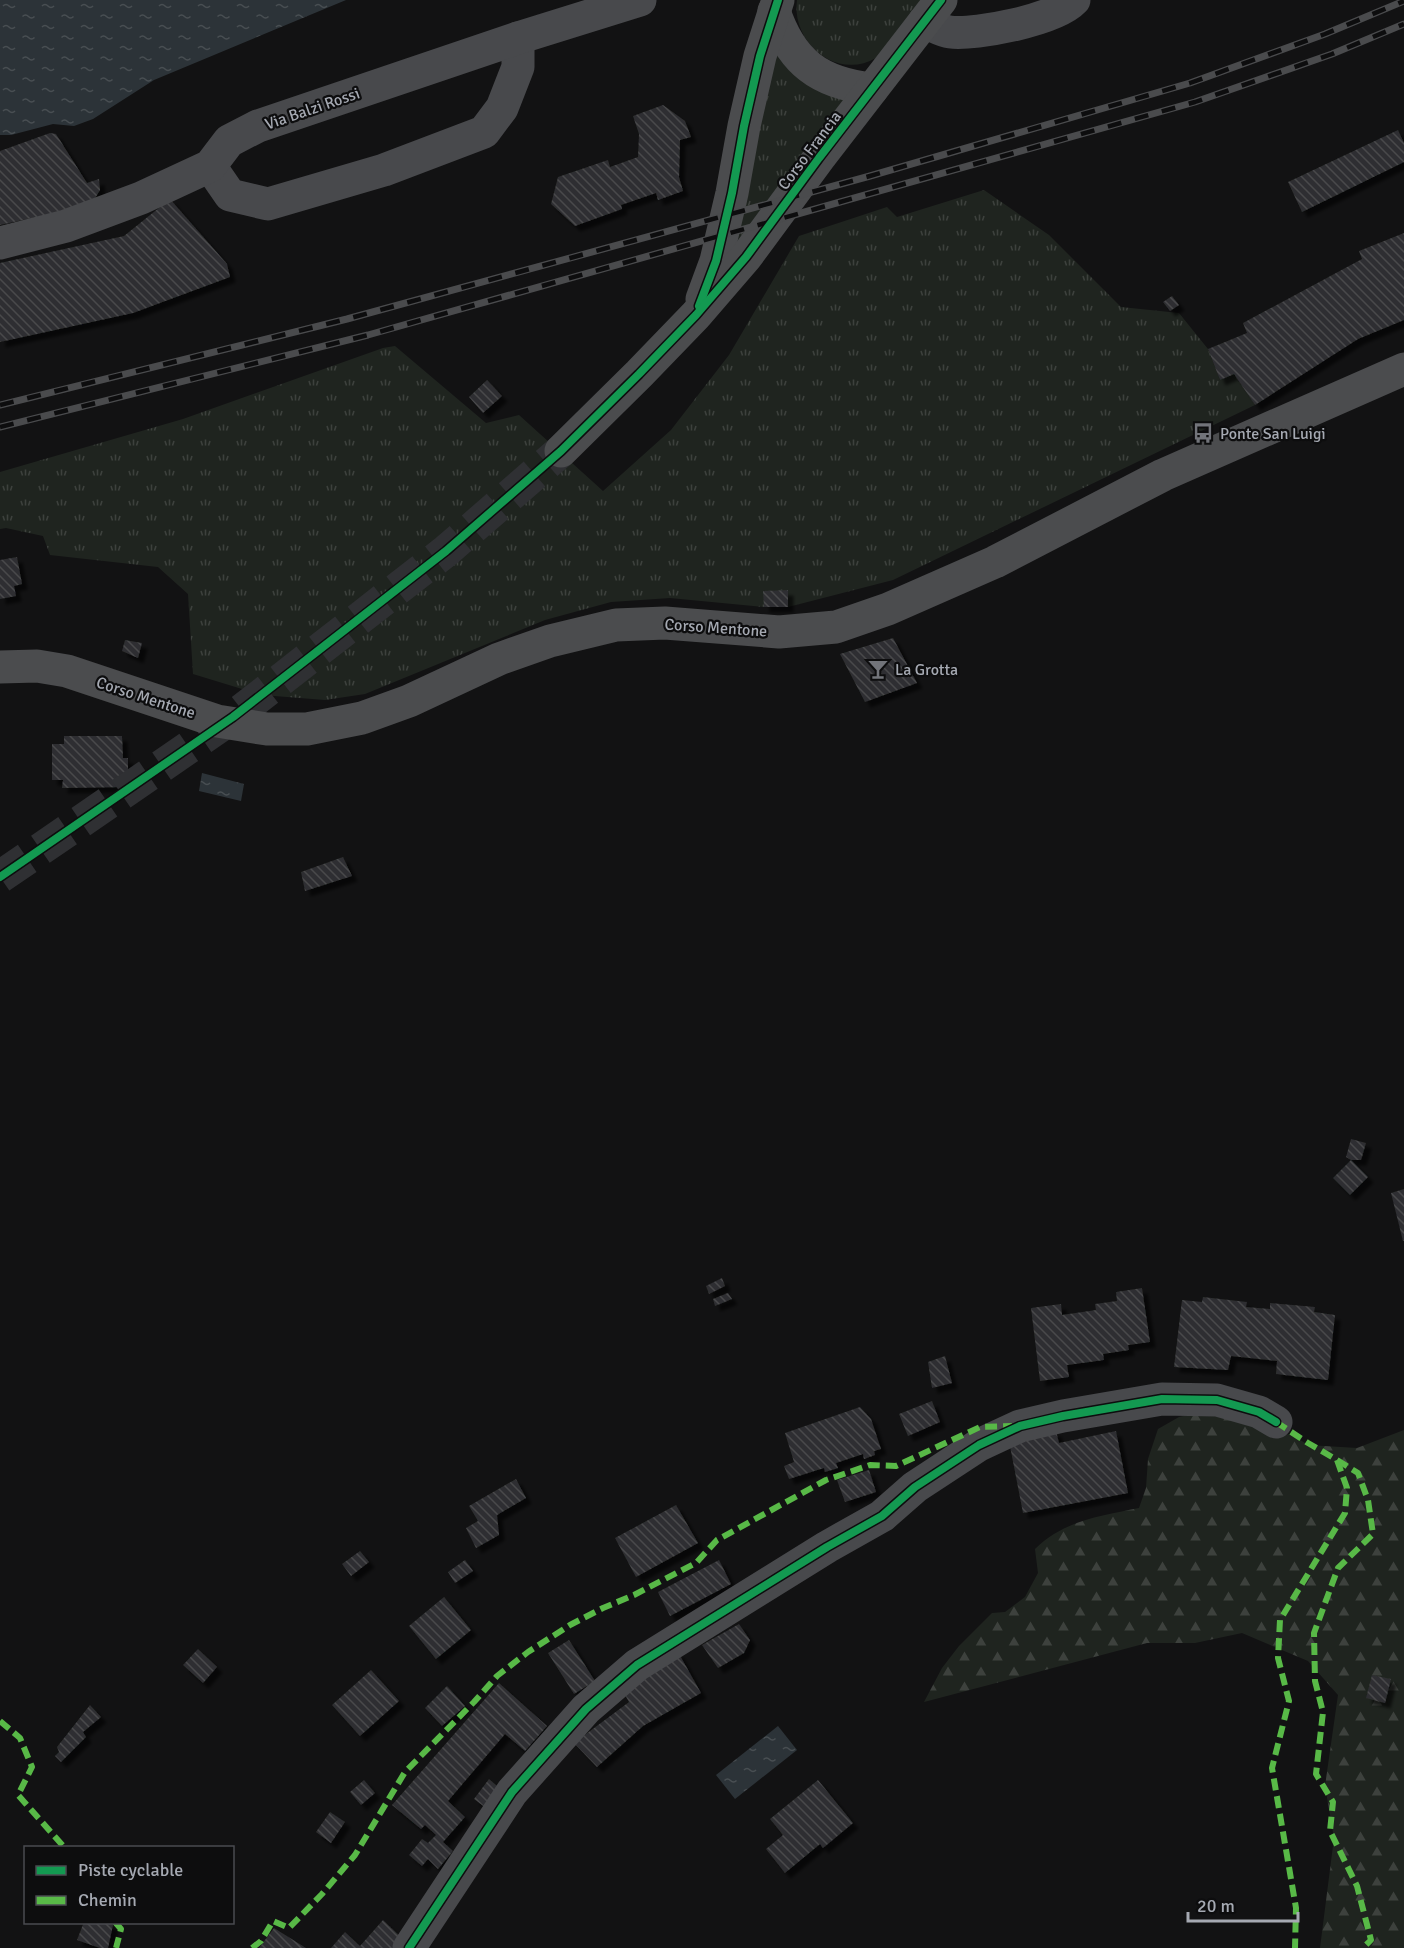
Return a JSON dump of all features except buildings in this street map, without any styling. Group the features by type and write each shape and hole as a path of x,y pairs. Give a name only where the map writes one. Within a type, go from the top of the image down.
{"main road":[{"name":"Corso Francia","path":"696,315 716,261 760,56 777,3"},
{"path":"777,3 789,46 806,66 829,80 852,87 872,89"},
{"name":"Corso Francia","path":"561,450 696,315 746,257 933,11"},
{"name":"Corso Mentone","path":"0,667 37,666 67,671 217,721 267,729 307,729 362,718 409,701 499,659 550,641 616,625 665,623 779,632 836,627 888,609 995,562 1163,475 1404,369"}],"street":[{"name":"Via Balzi Rossi","path":"0,243 66,226 141,198 210,166 229,141 258,126 518,38 640,0"},
{"path":"933,11 949,32 991,29 1041,17 1068,6 1074,0"},
{"path":"210,166 230,195 268,204 384,170 484,132 502,108 518,67 518,38"},
{"path":"410,1948 512,1792 586,1709 637,1665 827,1547 882,1516 915,1487 979,1445 1020,1426 1161,1399 1217,1400 1259,1412 1276,1422"}],"green space":[{"path":"797,0 924,0 880,55 861,64 846,65 832,61 809,43 801,30 797,15"},
{"path":"773,50 788,68 848,99 734,247"},
{"path":"984,190 1049,235 1121,307 1179,313 1208,349 1220,380 1234,374 1255,405 893,580 788,607 764,607 670,598 611,602 545,620 365,694 325,700 262,695 193,674 188,594 158,567 50,555 43,536 6,528 0,529 0,472 183,419 383,348 395,346 486,423 519,415 603,491 671,430 729,355 799,236 887,207 897,217"},
{"path":"1202,1412 1254,1420 1271,1436 1291,1434 1308,1445 1357,1448 1404,1430 1404,1948 1320,1948 1334,1838 1325,1786 1338,1695 1308,1661 1242,1633 1195,1643 1147,1643 924,1702 942,1668 959,1646 992,1613 1005,1612 1025,1597 1038,1573 1035,1549 1058,1531 1071,1525 1139,1508 1146,1488 1148,1459 1158,1429 1179,1417"}],"water":[{"path":"0,0 346,0 154,80 93,119 74,126 53,124 11,135 0,135"},
{"path":"202,773 244,784 241,801 199,791"},
{"path":"778,1726 797,1750 735,1799 716,1775"}],"tunnel":[{"path":"0,877 233,717 446,551 561,451"}],"railway":[{"path":"0,405 347,319 870,176 1190,83 1325,34 1404,1"},
{"path":"0,427 368,335 1195,102 1332,54 1404,24"}],"marked path":[{"path":"1276,1422 1337,1460 1347,1488 1345,1513 1280,1620 1278,1658 1289,1701 1272,1768 1296,1908 1295,1948"},
{"path":"252,1948 261,1941 273,1921 289,1928 322,1894 355,1855 405,1772 497,1676 528,1652 570,1625 696,1563 717,1540 826,1480 870,1465 896,1466 980,1427 1012,1426"},
{"path":"1337,1460 1358,1473 1368,1500 1373,1534 1338,1568 1314,1633 1315,1681 1323,1712 1316,1774 1333,1802 1330,1831 1357,1886 1371,1940 1363,1948"},
{"path":"0,1721 20,1738 32,1767 18,1795 63,1846"},
{"path":"116,1948 121,1929 117,1924"}],"cycle path":[{"path":"699,306 716,261 760,56 778,0"},
{"path":"0,877 233,717 446,551 561,451 696,315 746,257 941,0"},
{"path":"409,1948 512,1792 586,1709 637,1665 827,1547 882,1516 915,1487 979,1445 1020,1426 1162,1399 1217,1400 1259,1412 1276,1422"}],"place":[{"name":"Ponte San Luigi","path":"1203,433"},
{"name":"La Grotta","path":"878,669"}]}
